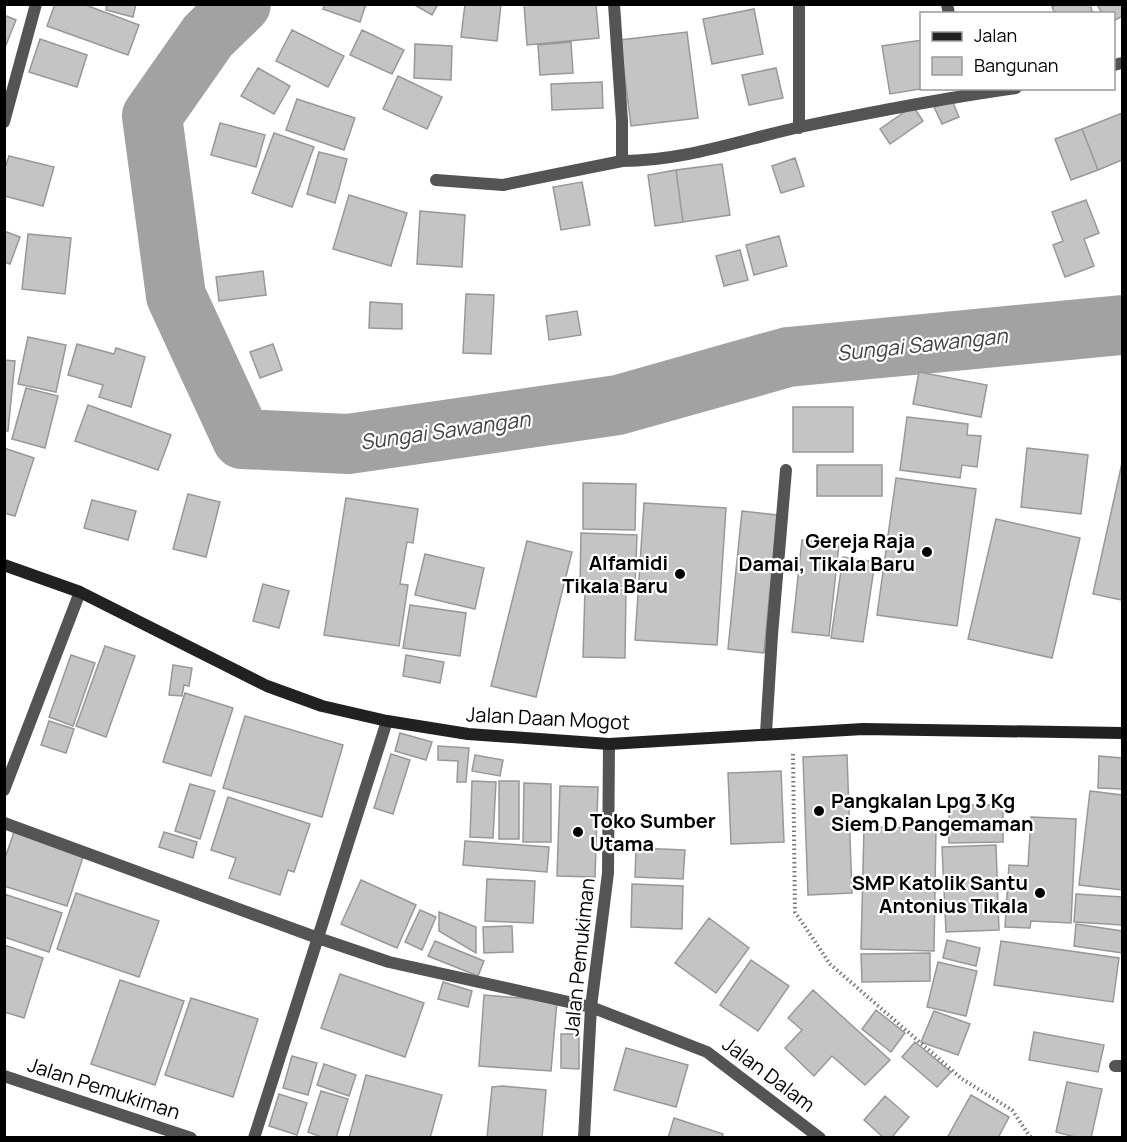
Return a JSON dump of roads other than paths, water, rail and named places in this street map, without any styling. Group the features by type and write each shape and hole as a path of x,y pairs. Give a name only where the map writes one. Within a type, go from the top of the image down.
{"main road":[{"name":"Jalan Daan Mogot","path":"4,565 80,592 267,686 322,706 387,721 468,734 609,744 863,729 1122,733"}],"street":[{"path":"4,122 36,4"},
{"path":"614,4 622,121 622,161"},
{"path":"799,4 799,128"},
{"path":"436,180 503,184 622,161 663,159 964,92 990,90"},
{"path":"766,733 786,470"},
{"path":"4,790 80,592"},
{"path":"254,1137 387,721"},
{"name":"Jalan Pemukiman","path":"584,1137 591,1007 608,873 609,744"},
{"name":"Jalan Dalam","path":"4,823 389,962 591,1007 706,1052 820,1137"},
{"name":"Jalan Pemukiman","path":"4,1076 177,1136 191,1137"}],"waterway":[{"name":"Sungai Sawangan","path":"241,4 208,36 152,116 176,296 242,439 348,444 618,405 788,357 1122,325"}],"place":[{"name":"Gereja Raja Damai, Tikala Baru","path":"927,552"},
{"name":"Alfamidi Tikala Baru","path":"680,574"},
{"name":"Pangkalan Lpg 3 Kg Siem D Pangemaman","path":"819,811"},
{"name":"Toko Sumber Utama","path":"578,832"},
{"name":"SMP Katolik Santu Antonius Tikala","path":"1040,893"}]}
